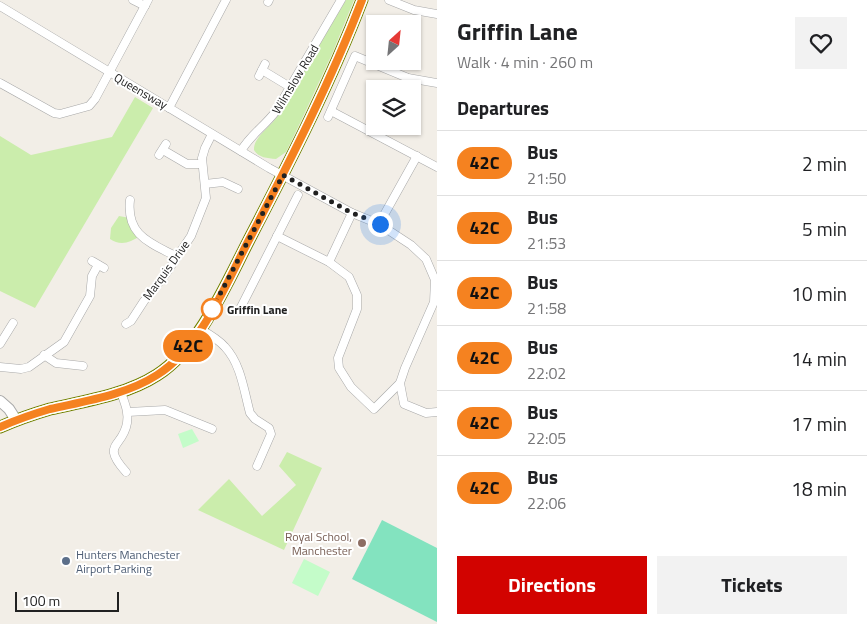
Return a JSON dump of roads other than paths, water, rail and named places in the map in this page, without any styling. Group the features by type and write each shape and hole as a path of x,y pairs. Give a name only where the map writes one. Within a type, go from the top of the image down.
{"main road":[{"name":"Wilmslow Road","path":"0,427 48,410 121,392 146,381 168,368 178,358 210,313 283,175 362,0"}],"street":[{"path":"0,83 48,110 60,114 89,106 110,73 146,3 134,0"},
{"path":"169,108 226,0"},
{"name":"Wilmslow Road","path":"241,151 249,139 269,120 342,0"},
{"path":"389,0 414,10 437,14"},
{"name":"Queensway","path":"0,6 241,151 352,213 380,224 412,245 426,259 435,280 434,302 400,383"},
{"path":"437,83 408,78 355,56 330,114 380,136 437,167"},
{"path":"262,70 290,87"},
{"name":"Marquis Drive","path":"126,324 131,321 191,236 206,198 201,164 203,153 212,134"},
{"path":"163,150 187,164 201,164"},
{"path":"380,224 417,156"},
{"path":"205,184 223,182 238,189"},
{"path":"241,308 298,194"},
{"path":"130,200 130,218 140,236 178,257"},
{"path":"329,262 352,213"},
{"path":"277,236 329,262 349,276 357,295 357,309 338,358 339,368 348,383 374,409 400,383"},
{"path":"0,367 25,368 33,365 64,342 91,294 92,276 98,265"},
{"path":"0,344 13,323"},
{"path":"200,329 224,346 232,355 237,366 250,413 255,419 269,428 271,434 258,466"},
{"path":"44,355 56,363 84,366"},
{"path":"400,383 404,404 426,413 437,412"},
{"path":"121,392 128,412 127,426 116,444 114,455 126,472"},
{"path":"0,401 16,420"},
{"path":"128,412 165,410 212,428"}],"place":[{"name":"Griffin Lane","path":"212,309"},
{"name":"Royal School, Manchester","path":"362,543"},
{"name":"Hunters Manchester Airport Parking","path":"66,561"}]}
